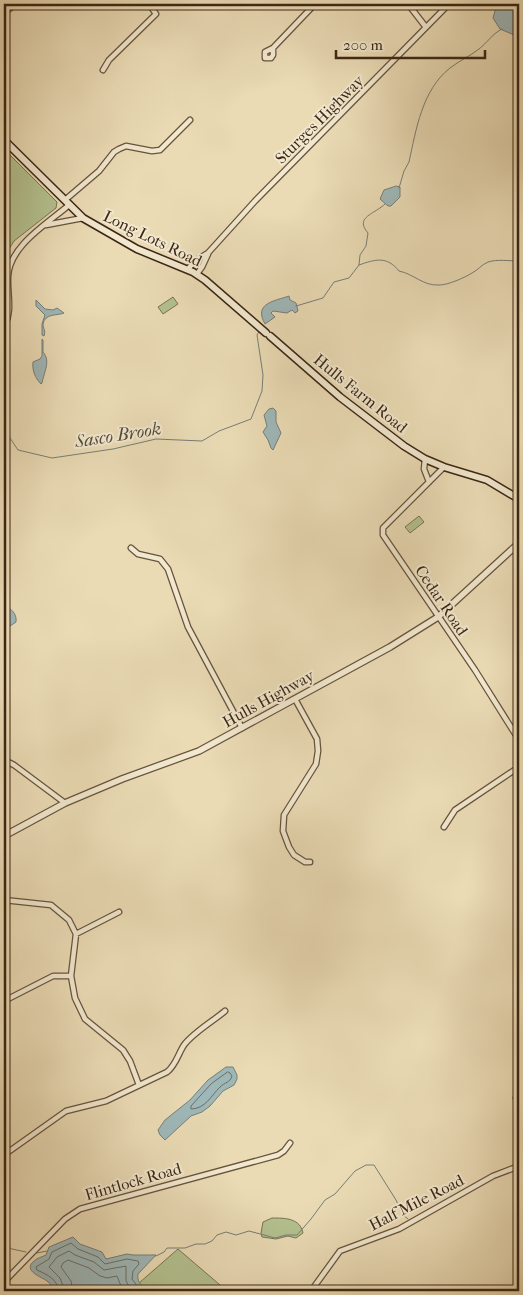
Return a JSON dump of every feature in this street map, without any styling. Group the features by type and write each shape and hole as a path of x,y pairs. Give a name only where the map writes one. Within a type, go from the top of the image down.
{"main road":[{"name":"Long Lots Road","path":"4,140 83,218 137,249 188,269 203,279"},
{"name":"Hulls Farm Road","path":"203,279 340,398 404,446 425,459 444,467 487,480 519,499"}],"street":[{"path":"4,13 16,4"},
{"path":"103,70 109,60 156,14 149,4"},
{"path":"273,48 315,4"},
{"path":"408,4 425,26"},
{"name":"Sturges Highway","path":"188,269 208,253 254,202 425,26 449,4"},
{"path":"4,327 9,316 8,279 12,260 22,245 45,226 99,171 114,152 126,146 152,151 160,150 190,120"},
{"path":"45,226 83,218"},
{"name":"Sturges Highway","path":"197,274 208,253"},
{"path":"425,459 424,469 429,482"},
{"name":"Cedar Road","path":"444,467 383,528 383,535 475,670 519,740"},
{"name":"Hulls Highway","path":"4,836 65,803 122,779 199,751 390,647 438,617 519,543"},
{"path":"131,548 138,554 160,559 168,569 188,627 242,728"},
{"path":"295,699 317,739 318,751 316,764 284,815 283,831 289,848 294,855 305,862 310,862"},
{"path":"4,760 14,765 65,803"},
{"path":"444,826 455,810 519,767"},
{"path":"4,900 51,905 69,920 76,934 71,976 75,998 85,1019 123,1050 130,1061 138,1085"},
{"path":"76,934 119,912"},
{"path":"4,1002 53,976 71,976"},
{"path":"4,1156 66,1111 106,1101 168,1072 174,1067 189,1040 225,1011"},
{"name":"Flintlock Road","path":"4,1282 65,1219 80,1209 278,1155 290,1143"},
{"name":"Half Mile Road","path":"311,1291 340,1251 399,1229 493,1176 519,1166"}],"green space":[{"path":"4,149 57,202 56,208 14,241 4,257"},
{"path":"173,297 178,304 163,314 158,307"},
{"path":"419,516 424,522 410,533 405,527"},
{"path":"272,1218 291,1220 299,1224 303,1233 296,1238 288,1236 276,1239 262,1237 263,1222"},
{"path":"178,1249 227,1291 131,1291"}],"water":[{"path":"497,4 519,4 519,37 500,29 493,18"},
{"path":"396,186 400,187 400,197 391,206 388,206 380,199 384,190"},
{"path":"289,296 290,300 296,303 298,311 295,313 292,310 287,313 273,311 271,313 275,317 265,324 262,317 264,307 267,304"},
{"path":"36,300 45,309 53,310 57,308 64,313 44,320 44,336 42,335 42,324 45,315 36,306"},
{"path":"42,339 43,352 47,363 41,384 34,374 33,362 42,356"},
{"path":"273,408 276,411 276,422 281,433 273,450 263,432 267,426 264,415 269,409"},
{"path":"4,605 16,616 16,622 4,630"},
{"path":"226,1067 233,1067 237,1075 234,1085 223,1091 202,1112 191,1116 165,1140 158,1130 165,1120 190,1100 208,1080"},
{"path":"73,1237 80,1244 102,1252 106,1259 127,1254 156,1255 138,1274 139,1281 146,1288 146,1291 55,1291 48,1282 32,1271 31,1265 37,1259 46,1255 49,1247"}],"waterway":[{"name":"Sasco Brook","path":"399,188 409,162 422,111 433,87 450,68 479,49 502,29"},
{"name":"Sasco Brook","path":"296,306 323,298 334,282 349,278 359,265 360,255 366,246 368,233 363,223 368,216 385,204"},
{"path":"359,265 376,260 386,261 395,266 399,271 423,282 443,285 465,277 488,262 499,260 519,261"},
{"name":"Sasco Brook","path":"4,429 18,450 52,458 113,449 156,439 202,441 219,431 251,419 262,391 263,375 257,335 260,330"},
{"path":"156,1256 167,1248 185,1248 196,1244 205,1244 212,1241 217,1235 226,1232 236,1235 249,1231 275,1238 297,1235 325,1200 335,1194 355,1171 366,1165 374,1165 403,1215 408,1219"},
{"path":"4,1244 12,1249 26,1252"},
{"path":"37,1253 47,1251"}]}
